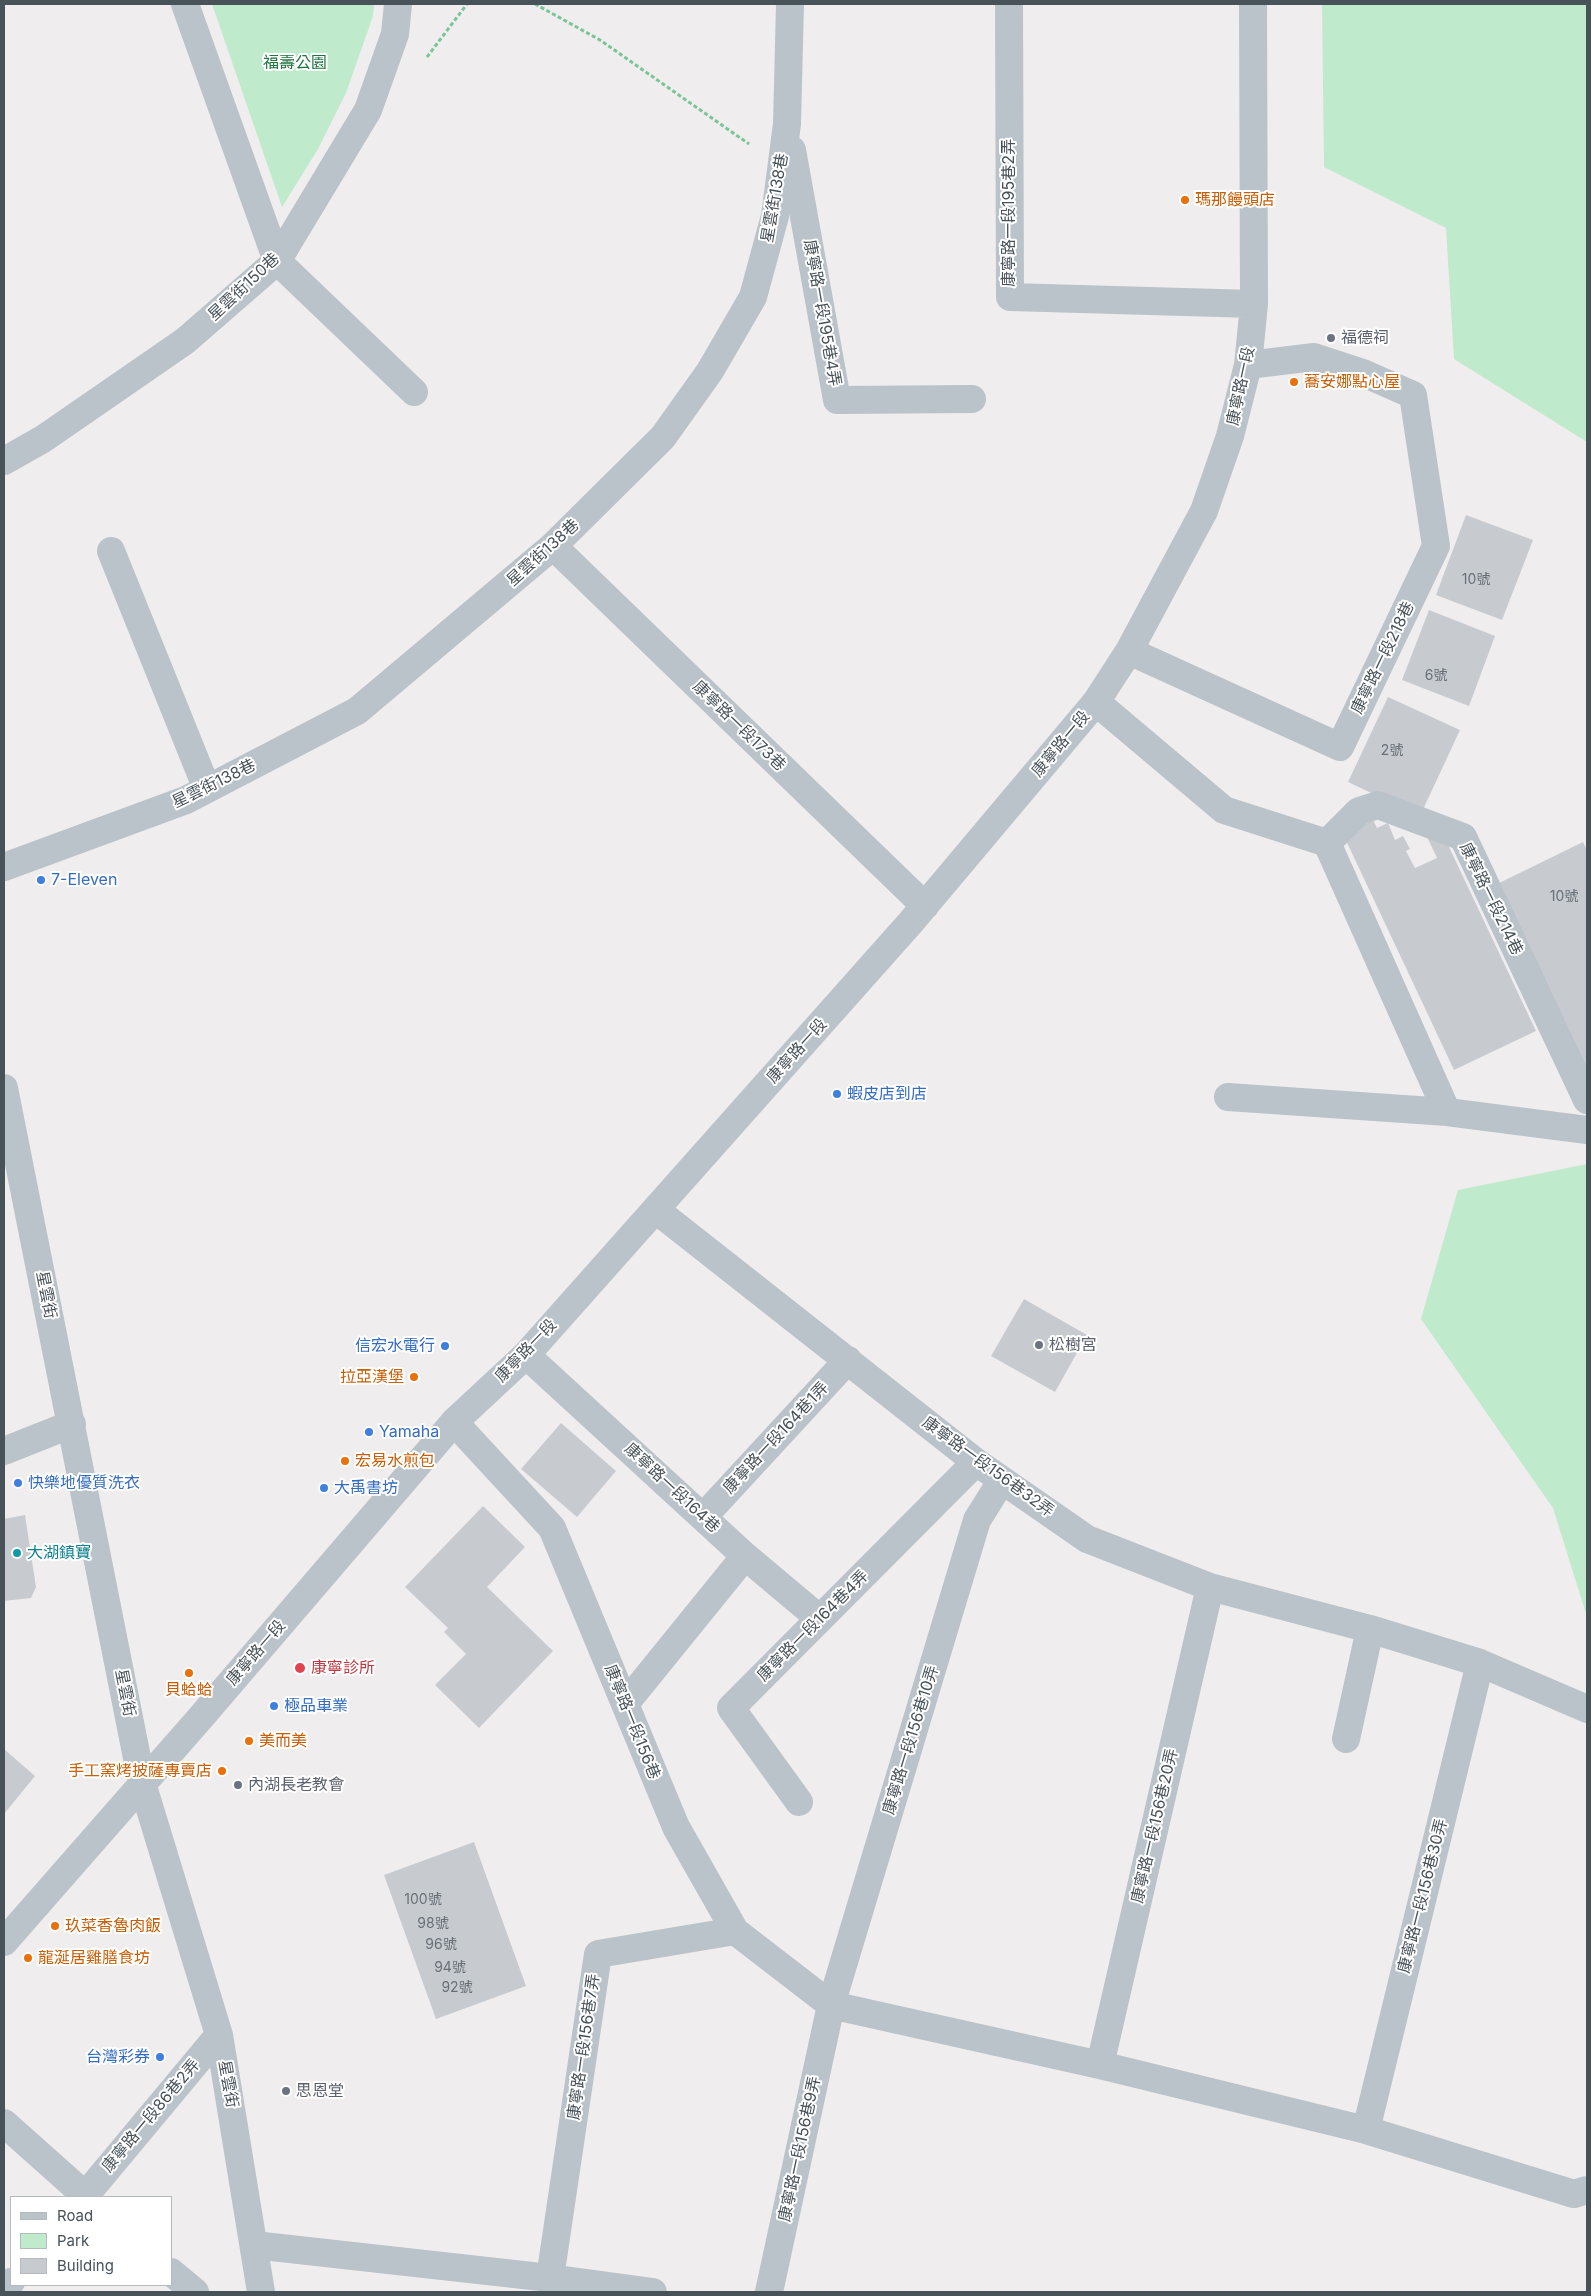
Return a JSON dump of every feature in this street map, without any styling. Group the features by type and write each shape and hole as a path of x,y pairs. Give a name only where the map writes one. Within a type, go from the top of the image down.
{"street":[{"path":"185,4 276,261 414,392"},
{"name":"星雲街150巷","path":"4,461 43,439 185,341 276,261 368,110 395,34 398,4"},
{"name":"星雲街138巷","path":"4,867 186,800 357,711 553,546 662,437 710,372 753,297 775,216 782,168 787,124 790,4"},
{"name":"康寧路一段195巷2弄","path":"1008,4 1010,297 1254,304"},
{"name":"康寧路一段","path":"4,1942 454,1422 526,1354 925,906 1096,702 1129,651 1204,511 1230,436 1248,364 1254,304 1253,4"},
{"name":"康寧路一段195巷4弄","path":"787,124 838,400 972,399"},
{"name":"康寧路一段218巷","path":"1129,651 1340,747 1436,546 1413,395 1363,373 1314,357 1248,364"},
{"name":"康寧路一段173巷","path":"553,546 925,906"},
{"path":"111,551 207,789"},
{"path":"1096,702 1224,810 1327,843 1447,1112"},
{"name":"康寧路一段214巷","path":"1327,843 1359,811 1378,805 1463,837 1587,1100"},
{"name":"星雲街","path":"4,1088 142,1783 219,2035 261,2292"},
{"path":"1228,1097 1447,1112 1587,1130"},
{"name":"康寧路一段156巷32弄","path":"656,1210 976,1462 1087,1539 1210,1587 1370,1629 1480,1663 1587,1709"},
{"name":"康寧路一段164巷","path":"526,1354 704,1516 745,1556 820,1620"},
{"name":"康寧路一段164巷1弄","path":"704,1516 848,1360"},
{"name":"康寧路一段156巷","path":"454,1422 552,1528 676,1827 735,1931 831,2005"},
{"path":"4,1451 72,1424"},
{"name":"康寧路一段164巷4弄","path":"799,1802 731,1708 976,1462"},
{"name":"康寧路一段156巷10弄","path":"831,2005 977,1520 1002,1480"},
{"path":"625,1704 745,1556"},
{"name":"康寧路一段156巷20弄","path":"1100,2065 1210,1587"},
{"path":"1346,1740 1370,1629"},
{"name":"康寧路一段156巷30弄","path":"1366,2130 1480,1663"},
{"name":"康寧路一段156巷7弄","path":"550,2278 598,1954 735,1931"},
{"path":"831,2005 1100,2065 1366,2130 1574,2194 1587,2190"},
{"name":"康寧路一段156巷9弄","path":"769,2292 831,2005"},
{"name":"康寧路一段86巷2弄","path":"86,2196 219,2035"},
{"path":"4,2123 84,2196"},
{"path":"254,2245 550,2278 653,2292"},
{"path":"172,2273 195,2292"}],"path":[{"path":"534,4 600,40 782,168"}],"green space":[{"name":"福壽公園","path":"212,4 374,4 373,16 346,93 318,149 282,207"},
{"path":"1322,4 1587,4 1587,442 1454,359 1446,228 1324,167"},
{"path":"1587,1164 1587,1617 1553,1508 1421,1319 1458,1190"}],"building":[{"path":"1466,515 1533,540 1502,620 1436,595"},
{"path":"1429,610 1495,636 1469,706 1402,680"},
{"path":"1388,697 1460,730 1420,816 1348,782"},
{"path":"1372,818 1377,828 1388,823 1395,840 1403,836 1410,849 1406,851 1415,868 1437,858 1427,837 1441,830 1536,1031 1454,1070 1342,832"},
{"path":"1583,842 1587,850 1587,1077 1495,885"},
{"name":"松樹宮","path":"1024,1299 1087,1335 1055,1392 991,1356"},
{"path":"561,1423 616,1471 577,1517 521,1469"},
{"path":"483,1506 525,1547 487,1587 553,1651 479,1728 435,1685 466,1654 444,1632 448,1628 405,1587"},
{"name":"大湖鎮寶","path":"25,1515 36,1587 31,1598 4,1601 4,1519"},
{"path":"4,1749 35,1776 4,1814"},
{"path":"474,1842 526,1986 436,2019 384,1875"}],"place":[{"name":"瑪那饅頭店","path":"1185,200"},
{"name":"福德祠","path":"1331,338"},
{"name":"蕎安娜點心屋","path":"1294,382"},
{"name":"7-Eleven","path":"41,880"},
{"name":"蝦皮店到店","path":"837,1094"},
{"name":"松樹宮","path":"1039,1345"},
{"name":"信宏水電行","path":"445,1346"},
{"name":"拉亞漢堡","path":"414,1377"},
{"name":"Yamaha","path":"369,1432"},
{"name":"宏易水煎包","path":"345,1461"},
{"name":"快樂地優質洗衣","path":"18,1483"},
{"name":"大禹書坊","path":"324,1488"},
{"name":"大湖鎮寶","path":"17,1553"},
{"name":"康寧診所","path":"300,1668"},
{"name":"貝蛤蛤","path":"189,1673"},
{"name":"極品車業","path":"274,1706"},
{"name":"美而美","path":"249,1741"},
{"name":"手工窯烤披薩專賣店","path":"222,1771"},
{"name":"內湖長老教會","path":"238,1785"},
{"name":"玖菜香魯肉飯","path":"55,1926"},
{"name":"龍涎居雞膳食坊","path":"28,1958"},
{"name":"台灣彩券","path":"160,2057"},
{"name":"思恩堂","path":"286,2091"}]}
